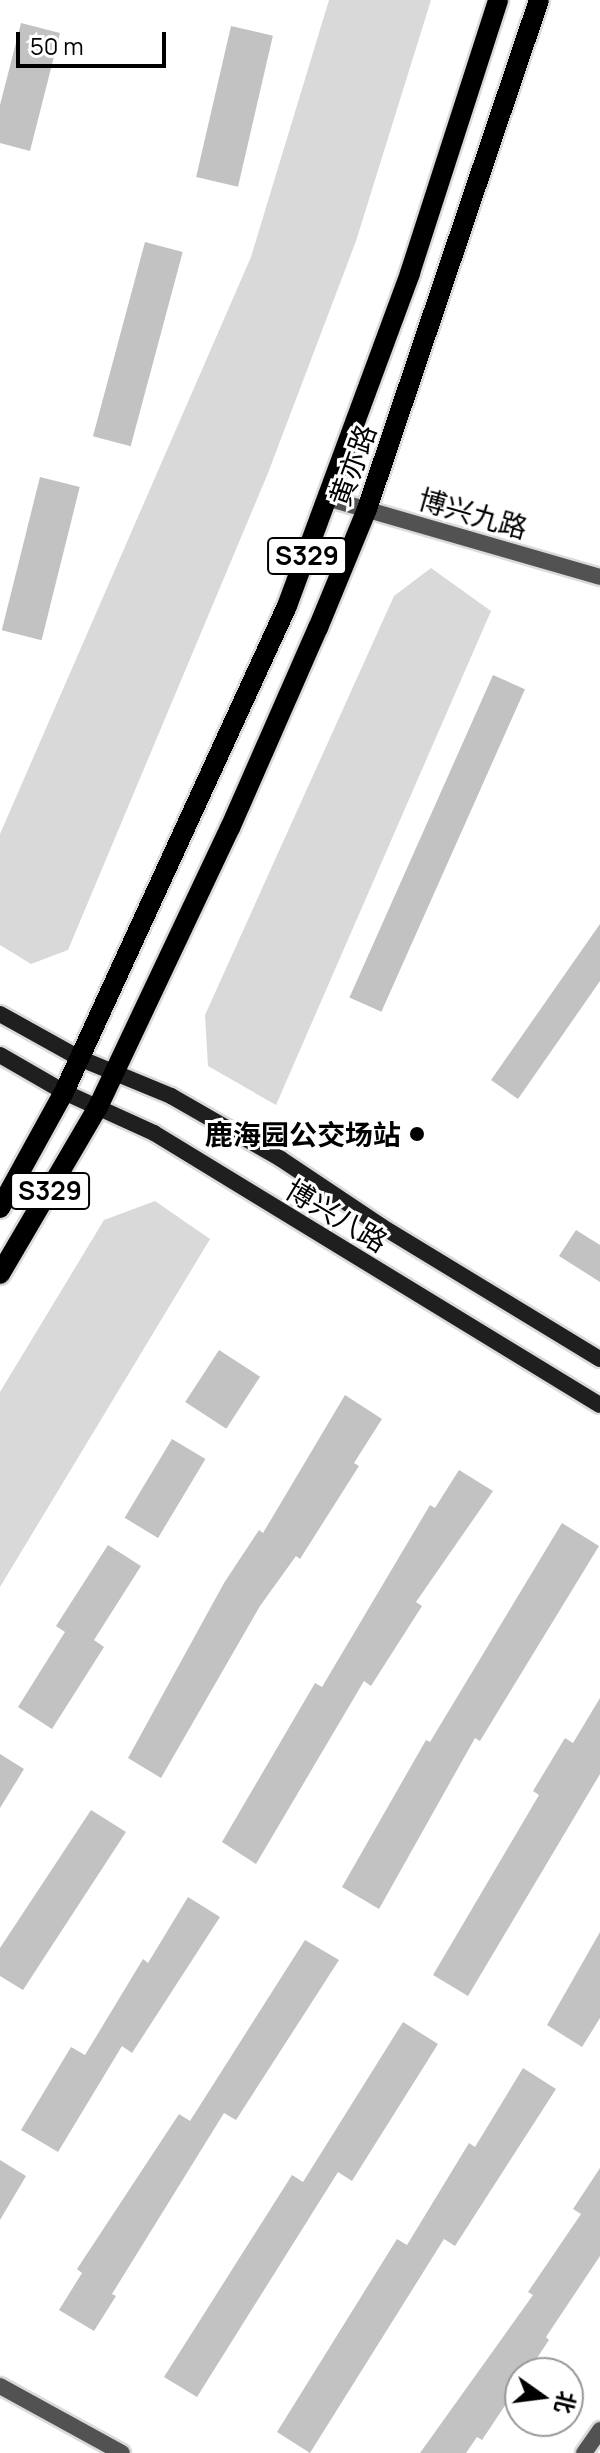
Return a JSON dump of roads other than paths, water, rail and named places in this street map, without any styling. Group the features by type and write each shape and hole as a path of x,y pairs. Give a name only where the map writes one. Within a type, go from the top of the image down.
{"main road":[{"name":"黄亦路","path":"64,1092 330,499 498,0"},
{"name":"黄亦路","path":"98,1107 230,828 367,509 539,0"},
{"name":"S329","path":"0,1208 64,1092"},
{"name":"S329","path":"0,1274 98,1107"}],"street":[{"name":"博兴九路","path":"330,499 600,577"},
{"name":"博兴八路","path":"0,1014 79,1058 171,1096 307,1174 381,1226 600,1359"},
{"name":"博兴八路","path":"0,1055 64,1092 154,1133 600,1405"},
{"path":"0,2386 122,2453"},
{"path":"584,2453 600,2430"}],"place":[{"name":"鹿海园公交场站","path":"417,1134"}]}
